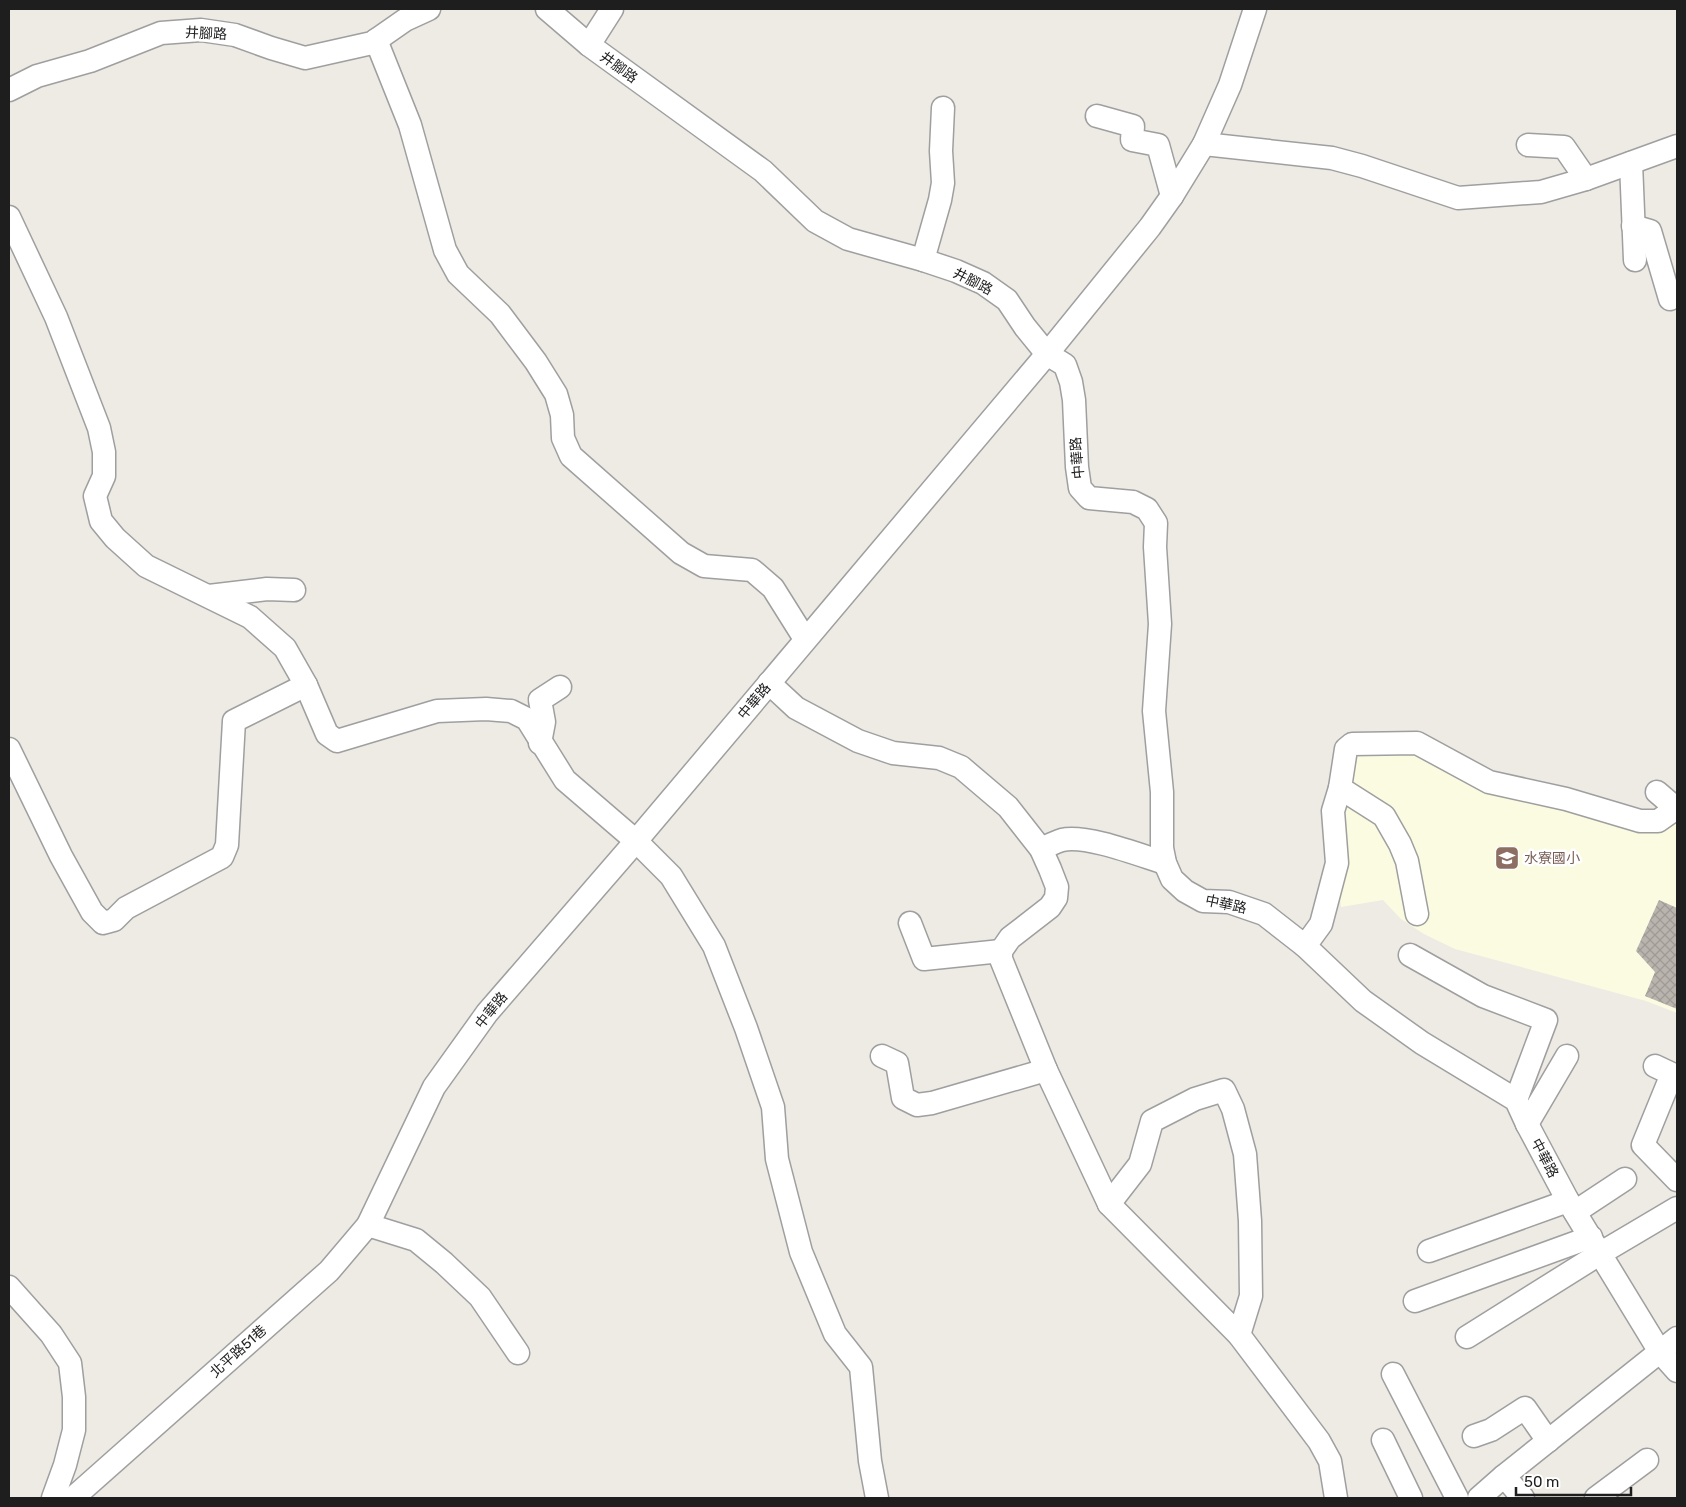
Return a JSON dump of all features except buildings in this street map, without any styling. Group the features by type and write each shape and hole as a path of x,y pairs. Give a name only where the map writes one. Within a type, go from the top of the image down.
{"street":[{"name":"井腳路","path":"9,90 37,76 90,61 161,33 201,30 235,35 305,58 372,43 407,14 429,9"},
{"name":"井腳路","path":"547,9 589,45 762,171 815,221 848,239 923,260 983,284 1007,300 1025,327 1047,354"},
{"path":"589,45 612,9"},
{"path":"1047,354 1150,227 1172,196 1204,144 1230,85 1255,9"},
{"path":"376,40 410,125 445,250 458,274 500,314 536,362 556,394 562,415 563,438 571,456 680,553 704,566 752,570 773,588 805,639"},
{"path":"923,260 943,183 941,151 943,108"},
{"path":"1097,116 1133,126 1132,140 1158,145 1172,196"},
{"path":"1204,144 1332,158 1458,198 1541,192 1586,179 1677,146"},
{"path":"1528,146 1564,147 1586,179"},
{"path":"1631,163 1634,260"},
{"path":"9,217 56,318 99,428 104,452 104,476 95,496 101,521 115,538 146,566 250,617 285,648 306,685 327,734 337,741 437,711 486,709 511,712 527,719 540,743 565,780 636,841 671,876 714,946 746,1028 772,1107 776,1159 802,1252 835,1334 862,1367 870,1461 878,1498"},
{"path":"1633,226 1650,231 1670,299"},
{"name":"中華路","path":"386,1190 434,1087 487,1013 636,841 1047,354 1065,366 1071,382 1074,400 1076,467 1080,488 1089,498 1134,502 1147,509 1156,523 1155,547 1160,624 1154,711 1162,792 1162,848 1172,879 1185,891 1203,900 1229,902 1264,914 1305,946 1363,1001 1422,1043 1516,1100 1571,1206 1596,1245 1669,1345 1677,1372"},
{"path":"209,596 267,589 294,590"},
{"path":"769,683 796,708 858,741 893,753 939,758 961,767 1008,807 1041,850 1057,887 1056,898 1050,907 1010,938 1001,951 1001,959 1046,1070 1109,1204 1239,1335 1319,1441 1330,1462 1336,1498"},
{"path":"9,749 61,856 92,912 103,923 114,920 126,908 222,857 227,845 234,721 306,685"},
{"path":"540,743 544,722 540,700 560,687"},
{"path":"1305,946 1321,924 1337,863 1333,811 1340,788 1346,749 1352,744 1417,743 1489,782 1566,799 1640,821 1658,821 1676,809 1657,792"},
{"path":"1340,788 1384,816 1400,844 1407,862 1417,914"},
{"path":"1041,850 1062,840 1078,839 1119,848 1166,863"},
{"path":"910,923 924,959 1001,951"},
{"path":"1410,955 1482,996 1546,1020 1516,1100"},
{"path":"882,1056 897,1063 903,1098 917,1105 932,1104 1046,1070"},
{"path":"1527,1124 1567,1056"},
{"path":"1655,1066 1672,1074 1643,1145 1677,1180"},
{"path":"1109,1204 1140,1164 1152,1121 1195,1099 1224,1090 1233,1108 1245,1154 1250,1221 1251,1296 1239,1335"},
{"path":"1429,1251 1571,1206 1625,1179"},
{"name":"北平路51巷","path":"73,1498 329,1271 368,1225 386,1190"},
{"path":"1415,1301 1596,1245 1677,1208"},
{"path":"368,1225 416,1240 444,1263 480,1297 518,1353"},
{"path":"1467,1337 1596,1245"},
{"path":"9,1287 51,1334 70,1363 74,1397 74,1430 54,1498"},
{"path":"1480,1498 1504,1476 1669,1345"},
{"path":"1393,1374 1457,1498"},
{"path":"1474,1436 1491,1430 1525,1408 1548,1441"},
{"path":"1383,1440 1411,1498"},
{"path":"1601,1497 1647,1460"},
{"path":"1504,1476 1523,1498"}],"shaded area":[{"name":"水寮國小","path":"1349,732 1423,733 1436,747 1482,776 1641,816 1677,814 1677,1013 1646,1001 1455,949 1424,934 1401,919 1383,900 1341,907 1330,785"}],"place":[{"name":"水寮國小","path":"1507,858"}]}
